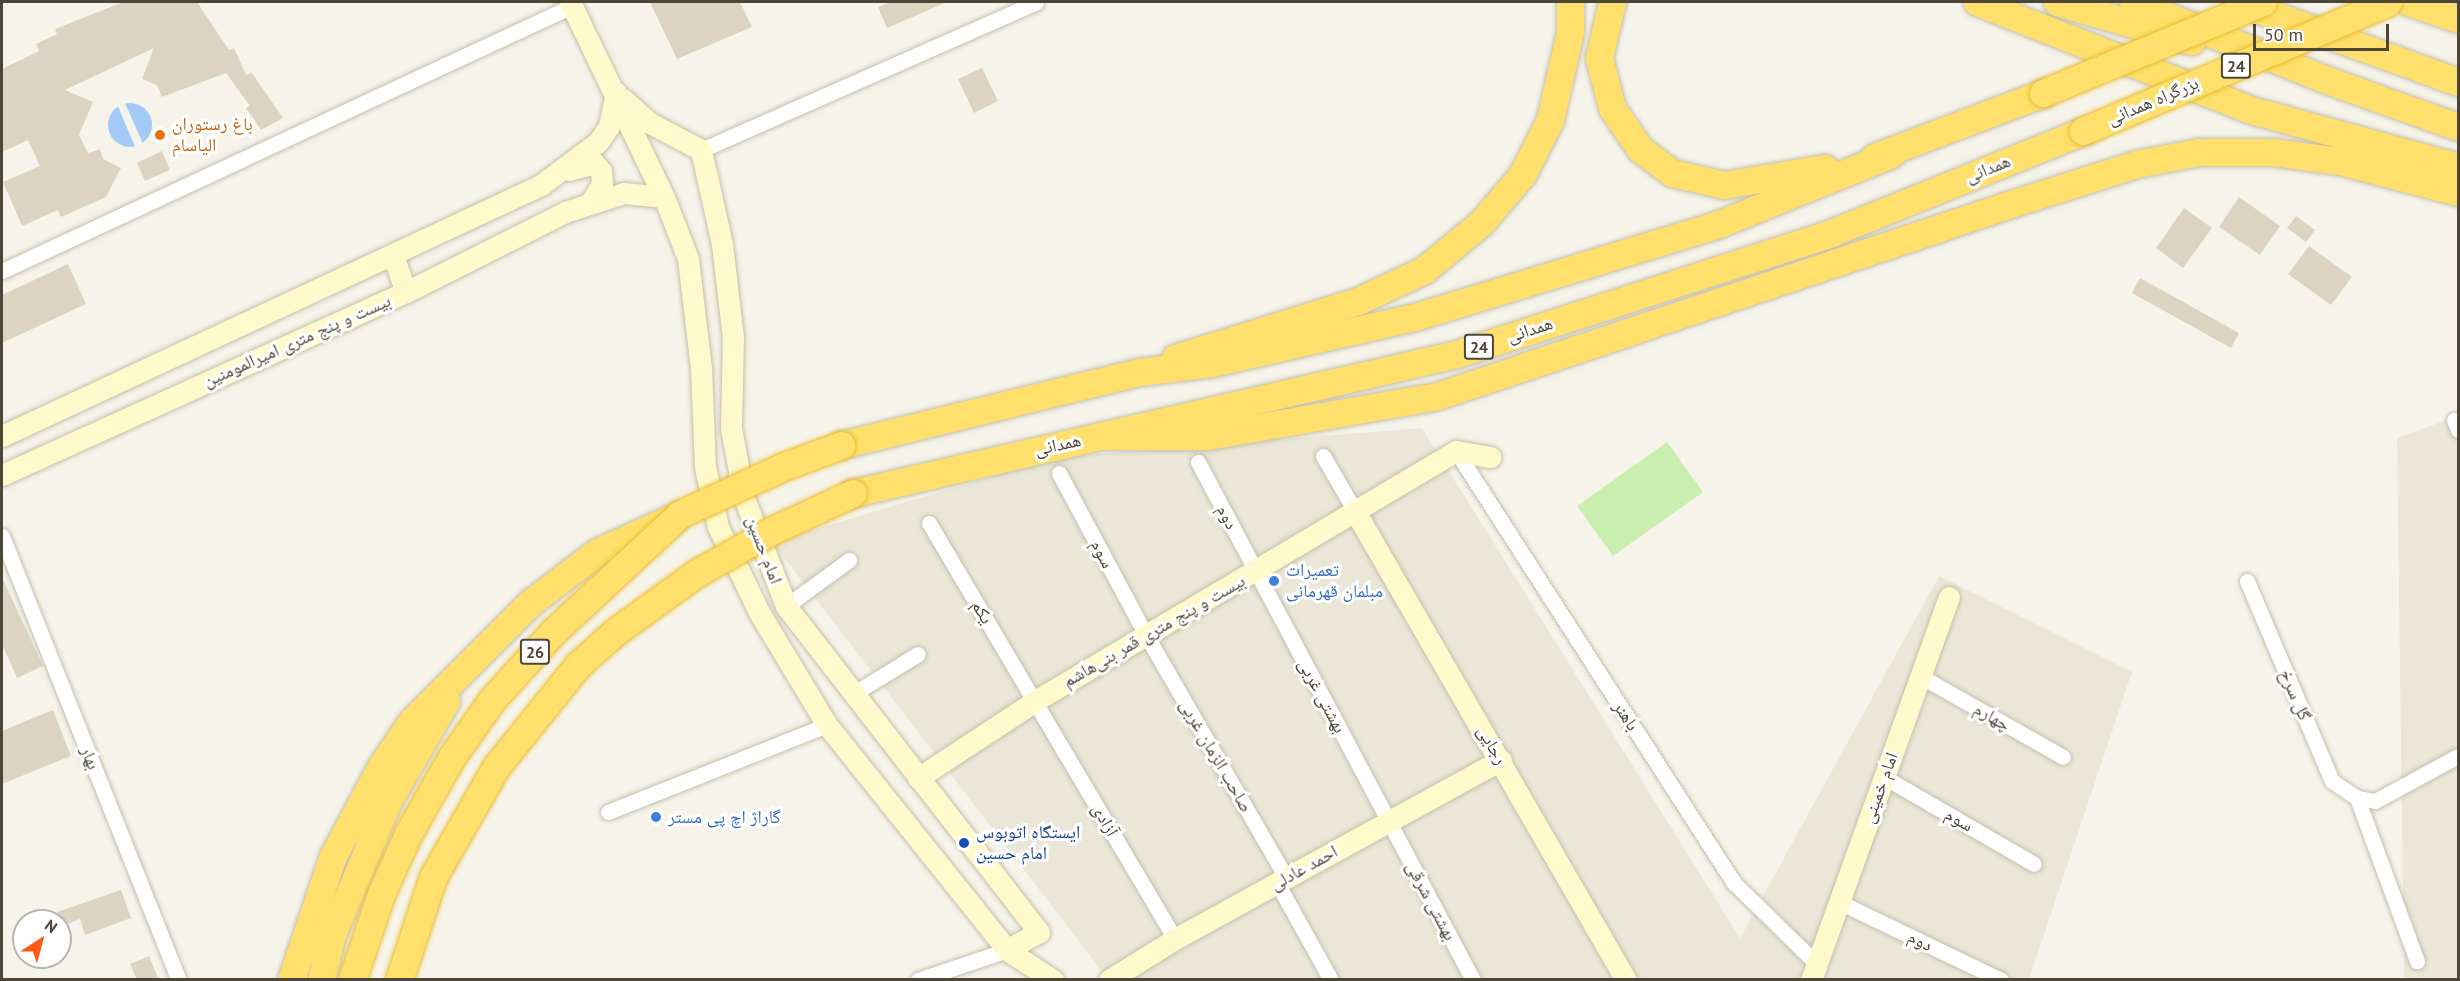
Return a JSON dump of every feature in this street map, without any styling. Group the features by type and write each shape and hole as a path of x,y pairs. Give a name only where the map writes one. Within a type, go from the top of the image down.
{"highway":[{"path":"1139,372 1211,344 1358,301 1424,270 1481,223 1522,175 1550,120 1570,32 1570,2"},
{"path":"1612,2 1599,58 1612,108 1640,149 1672,173 1724,185 1753,183 1891,154"},
{"path":"1977,2 2248,109 2458,167"},
{"path":"2057,2 2327,80"},
{"path":"2133,2 2327,80 2458,127"},
{"path":"2238,2 2458,82"},
{"path":"1139,372 1212,363 1415,317 1719,224 2263,2"},
{"name":"بزرگراه همدانی","path":"2083,131 2388,2"},
{"path":"2409,2 2458,19"},
{"name":"همدانی","path":"853,493 1456,354 1831,233 2083,131"},
{"path":"1099,436 1209,436 1437,396 1625,336 2014,202 2136,164 2199,152 2273,152 2340,161 2458,192"},
{"name":"26","path":"352,978 381,894 409,831 451,758 491,701 553,632 680,514 782,466 841,445 1139,372"},
{"name":"26","path":"399,980 433,877 496,766 578,665 615,632 695,574 771,531 853,493"},
{"path":"291,980 333,856 374,777 411,722 530,603 597,552 680,514"},
{"path":"321,980 332,935 388,801 472,659"}],"main road":[{"name":"امام حسین","path":"571,4 616,93 664,197 688,259 701,368 705,467 718,527 760,614 827,725 1006,950 1053,980"},
{"name":"امام حسین","path":"616,93 650,123 701,150 722,244 733,338 731,428 744,498 786,606 1040,932 1006,950"},
{"path":"564,171 598,142 609,126 616,93"},
{"path":"564,171 594,163 601,171 602,184 590,202"},
{"name":"بیست و پنج متری امیرالمومنین","path":"2,436 393,255 564,171"},
{"name":"بیست و پنج متری امیرالمومنین","path":"2,475 406,292 590,202 624,193 664,197"},
{"path":"393,255 406,292"},
{"path":"1456,451 1490,457"},
{"name":"بیست و پنج متری قمر بنی‌هاشم","path":"918,778 1035,701 1356,513 1456,451"},
{"name":"رجایی","path":"1356,513 1501,760 1626,980"},
{"name":"امام خمینی","path":"1814,971 1949,597"},
{"name":"احمد عادلی","path":"1109,980 1175,939 1501,760"}],"street":[{"path":"701,150 1036,2"},
{"path":"2,271 571,4"},
{"name":"باهنر","path":"1456,451 1734,883 1814,971"},
{"path":"1323,456 1356,513"},
{"name":"دوم","path":"1198,462 1256,571"},
{"name":"سوم","path":"1059,473 1146,635"},
{"name":"یکم","path":"929,523 1035,701"},
{"name":"بهار","path":"2,536 179,980"},
{"path":"786,606 849,560"},
{"name":"بهشتی غربی","path":"1256,571 1388,822"},
{"name":"گل سرخ","path":"2247,581 2332,781 2357,798"},
{"name":"صاحب الزمان غربی","path":"1146,635 1281,880 1331,980"},
{"path":"853,694 918,654"},
{"name":"چهارم","path":"1920,676 2063,757"},
{"name":"آزادی","path":"1035,701 1175,939"},
{"path":"608,812 827,725"},
{"path":"2417,961 2357,798 2375,801 2458,756"},
{"name":"سوم","path":"1884,777 2034,864"},
{"name":"بهشتی شرقی","path":"1388,822 1473,980"},
{"name":"دوم","path":"1839,902 2001,980"},
{"path":"918,980 1006,950"}],"shaded area":[{"path":"2458,416 2458,979 2404,979 2397,438"},
{"path":"1422,428 1740,938 1939,576 2132,672 2029,979 1108,979 772,542 1058,457"}],"green space":[{"path":"1667,442 1703,492 1613,556 1577,506"}],"water":[{"path":"130,103 145,110 152,125 145,140 130,147 115,140 108,125 115,110"}],"pier":[{"path":"124,101 144,146 136,149 117,104"}],"building":[{"path":"123,2 197,2 229,50 234,48 246,75 252,73 283,118 261,130 246,108 250,106 226,73 162,97 157,85 142,79 154,48 65,90 93,102 79,135 88,153 100,149 103,159 121,168 106,197 61,217 58,210 22,226 3,182 40,166 28,140 2,152 2,69 39,51 36,44 57,34 55,29"},
{"path":"650,2 740,2 752,27 677,59"},
{"path":"891,2 947,2 887,28 878,7"},
{"path":"982,68 998,101 974,113 958,79"},
{"path":"162,151 170,170 145,181 137,163"},
{"path":"2239,197 2280,226 2260,255 2219,227"},
{"path":"2184,208 2212,228 2183,268 2156,248"},
{"path":"2296,216 2315,230 2306,242 2287,228"},
{"path":"2309,246 2352,277 2331,305 2288,274"},
{"path":"68,264 86,304 2,343 2,295"},
{"path":"2140,278 2239,333 2231,348 2132,293"},
{"path":"2,577 43,666 17,678 2,644"},
{"path":"53,710 71,756 2,784 2,731"},
{"path":"121,890 131,918 85,935 80,919 72,922 72,909 66,909"},
{"path":"149,956 159,980 137,980 130,964"}],"place":[{"name":"باغ رستوران الیاسام","path":"160,135"},
{"name":"تعمیرات مبلمان قهرمانی","path":"1274,581"},
{"name":"گاراژ اچ پی مستر","path":"656,817"},
{"name":"ایستگاه اتوبوس امام حسین","path":"964,843"}]}
